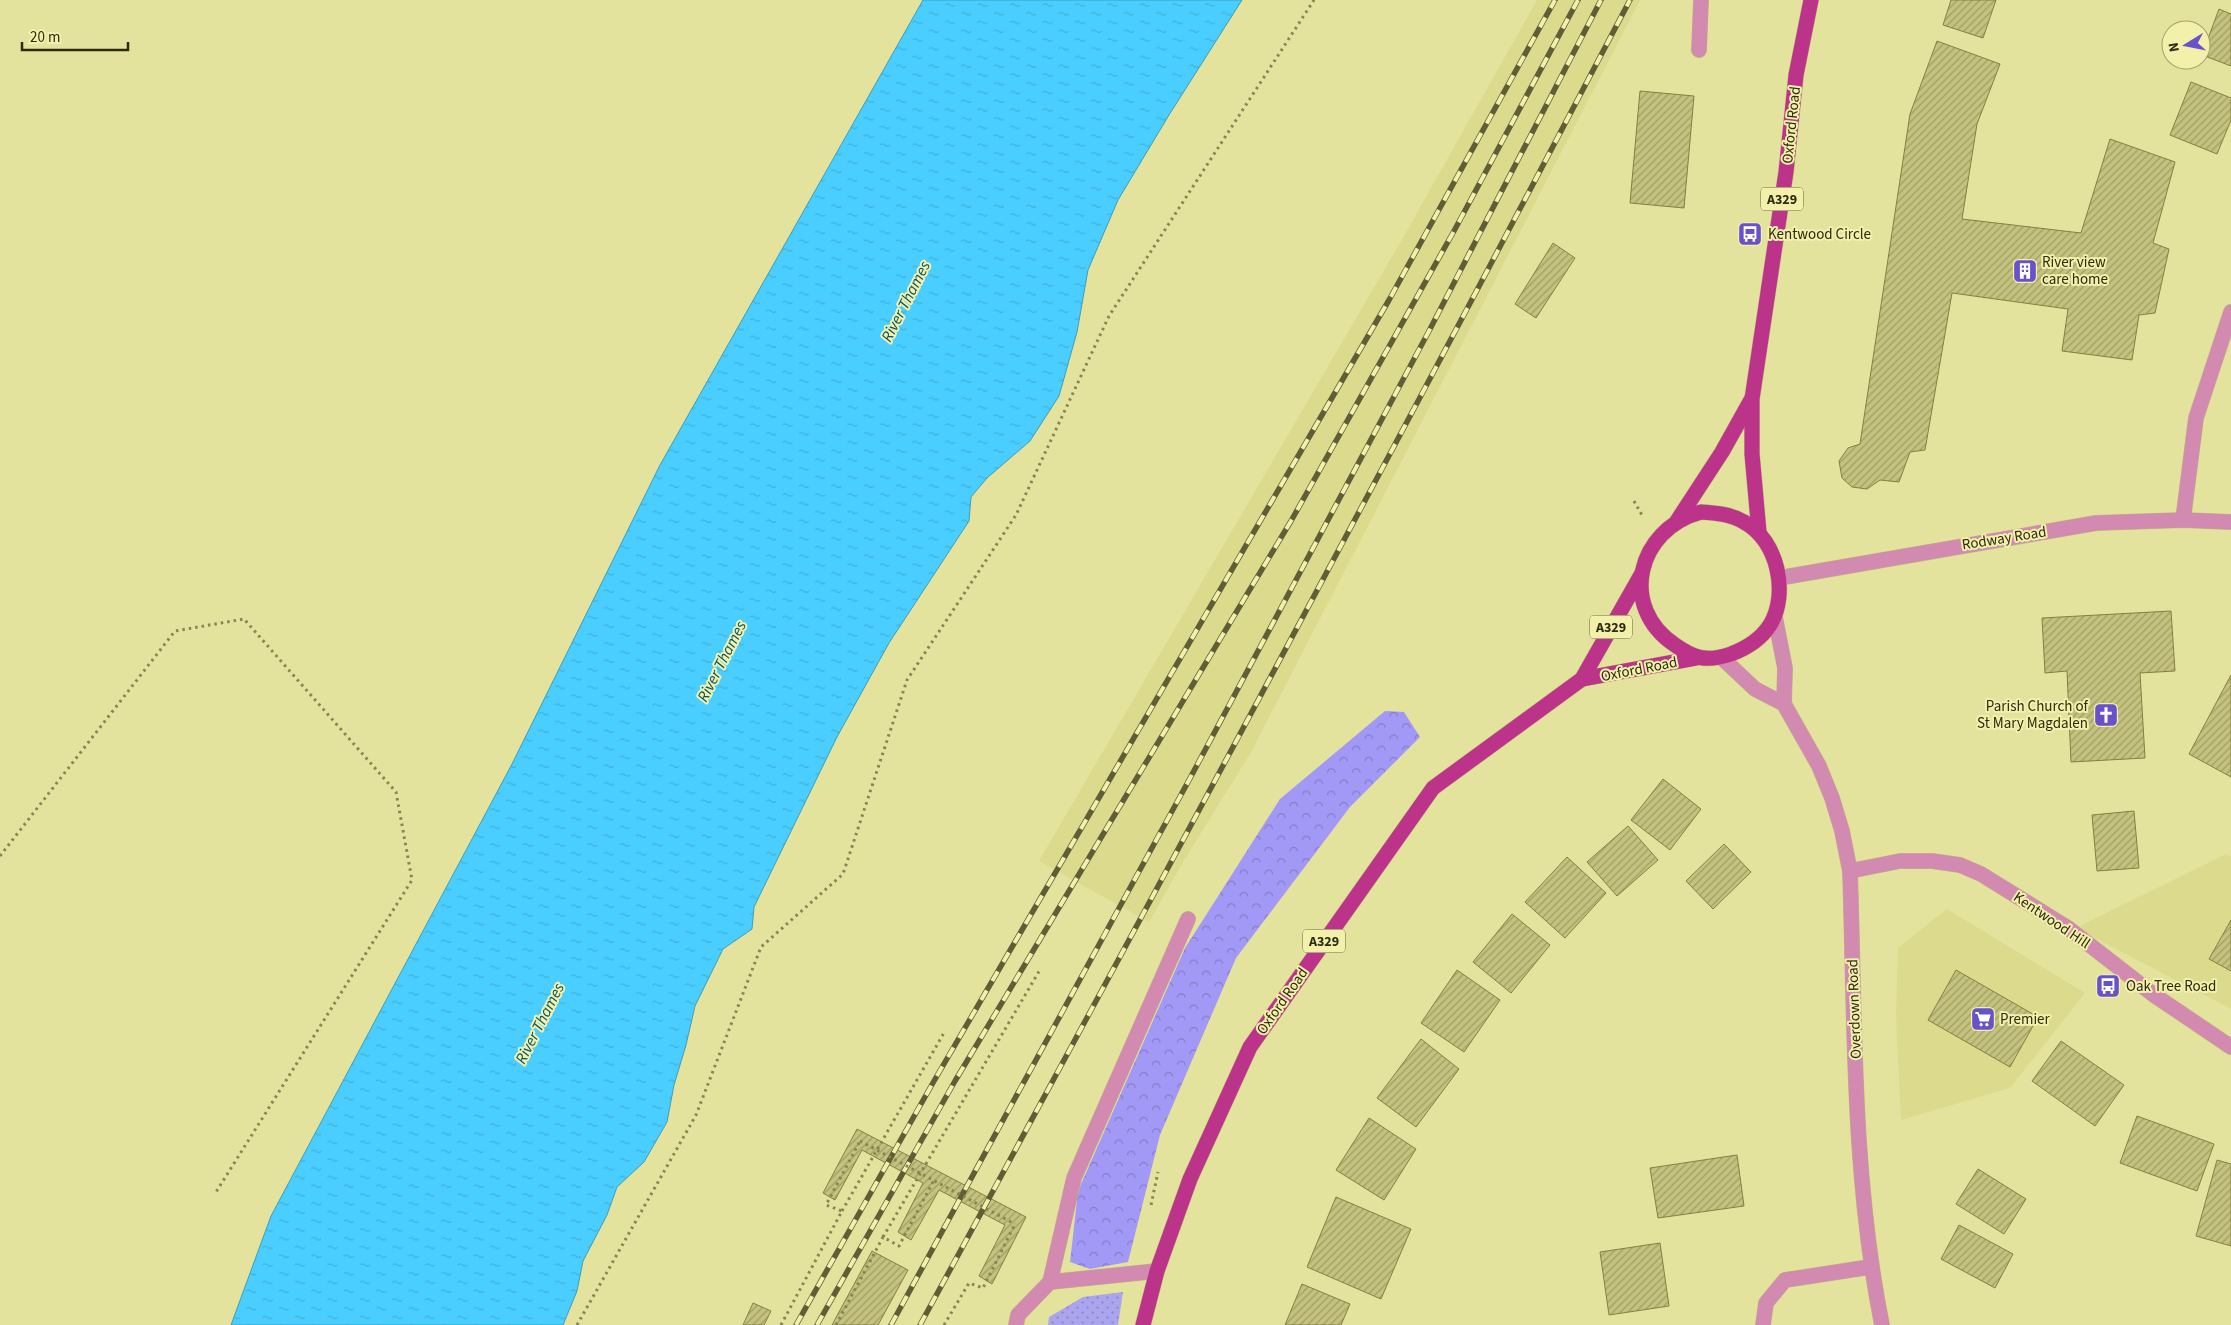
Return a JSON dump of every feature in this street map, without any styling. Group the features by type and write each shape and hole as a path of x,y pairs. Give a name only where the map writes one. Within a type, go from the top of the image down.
{"main road":[{"name":"Oxford Road","path":"1759,532 1752,454 1752,399 1786,172 1796,75 1811,0"},
{"name":"Oxford Road","path":"1676,522 1722,452 1752,399"},
{"path":"1700,512 1718,513 1746,522 1759,532 1774,559 1779,578 1779,599 1775,617 1764,633 1751,645 1721,657 1696,658 1667,640 1647,614 1642,600 1641,575 1646,558 1654,544 1676,522 1688,515 1700,512"},
{"name":"Oxford Road","path":"1143,1325 1157,1271 1190,1179 1250,1047 1433,788 1582,680 1641,575"},
{"name":"Oxford Road","path":"1582,680 1696,658"}],"street":[{"path":"1699,50 1701,0"},
{"path":"2184,520 2196,418 2231,312"},
{"name":"Rodway Road","path":"1779,578 2096,523 2184,520 2231,522"},
{"path":"1721,657 1755,689 1784,704 1785,668 1775,617"},
{"name":"Overdown Road","path":"1784,704 1819,766 1829,790 1842,831 1850,871 1860,1173 1870,1267 1882,1325"},
{"name":"Kentwood Hill","path":"1850,871 1900,861 1932,861 1960,865 1982,874 2068,928 2154,995 2231,1047"},
{"path":"1016,1325 1018,1315 1050,1282 1074,1178 1188,919"},
{"path":"1762,1325 1766,1304 1785,1280 1870,1267"},
{"path":"1050,1282 1157,1271"}],"path":[{"path":"577,1325 696,1115 761,947 843,874 908,680 1016,515 1109,316 1314,0"},
{"path":"0,856 175,631 244,619 396,792 412,880 216,1192"},
{"path":"836,1325 883,1237 1042,968"},
{"path":"781,1325 842,1211 945,1031"},
{"path":"842,1211 826,1205 860,1141 1015,1224 983,1288 969,1283 944,1325"},
{"path":"883,1237 899,1246 934,1180"}],"shaded area":[{"path":"1537,0 1640,0 1250,754 1183,862 1149,922 1039,861 1400,243"},
{"path":"2226,854 2231,857 2231,1009 2076,928"},
{"path":"1947,909 2085,993 2010,1088 1901,1120 1896,1015 1898,948"},
{"path":"1123,1292 1118,1325 1048,1325 1049,1317 1083,1297"}],"green space":[{"path":"1385,711 1404,712 1420,737 1350,807 1236,958 1160,1135 1128,1262 1090,1269 1070,1262 1078,1191 1185,948 1280,799"}],"water":[{"name":"River Thames","path":"923,0 1242,0 1118,200 1088,270 1077,332 1059,396 1030,441 987,478 971,497 969,521 889,643 837,737 754,907 752,929 723,949 695,1006 674,1085 667,1122 644,1162 617,1187 607,1215 583,1261 577,1291 563,1325 231,1325 271,1216 512,764 660,465"}],"building":[{"path":"1951,0 1996,0 1983,38 1943,25"},
{"path":"2219,9 2231,14 2231,66 2211,58 2211,31"},
{"name":"River view care home","path":"1937,41 2000,64 1977,124 1962,219 2081,233 2110,139 2175,162 2153,243 2169,249 2155,313 2139,315 2132,360 2062,351 2068,309 1952,293 1925,450 1910,452 1899,482 1880,480 1867,489 1852,487 1842,478 1839,461 1848,448 1860,444 1910,114"},
{"path":"2191,82 2231,98 2231,120 2217,154 2170,135"},
{"path":"1640,91 1694,96 1684,208 1630,203"},
{"path":"1553,243 1575,258 1536,318 1515,304"},
{"name":"Parish Church of St Mary Magdalen","path":"2171,611 2175,671 2140,673 2145,758 2071,762 2067,671 2045,673 2042,618"},
{"path":"2231,675 2231,777 2189,754"},
{"path":"1663,779 1701,809 1670,850 1631,820"},
{"path":"2134,811 2139,868 2097,871 2092,815"},
{"path":"1628,826 1658,860 1617,896 1587,862"},
{"path":"1724,844 1751,872 1713,909 1686,881"},
{"path":"1567,857 1606,893 1565,938 1525,902"},
{"path":"1512,914 1550,945 1511,993 1473,962"},
{"path":"2231,920 2231,971 2209,959"},
{"path":"1457,970 1500,1000 1464,1052 1421,1023"},
{"name":"Premier","path":"1956,970 2038,1017 2010,1067 1928,1020"},
{"path":"1421,1039 1459,1069 1416,1127 1377,1098"},
{"path":"2061,1041 2124,1085 2095,1126 2032,1081"},
{"path":"2137,1116 2214,1144 2197,1191 2120,1163"},
{"path":"1369,1118 1416,1149 1384,1200 1336,1170"},
{"path":"857,1129 1026,1217 992,1284 979,1276 1005,1225 939,1190 911,1240 898,1232 923,1183 862,1150 835,1200 823,1193"},
{"path":"1737,1155 1744,1206 1658,1218 1650,1168"},
{"path":"2217,1160 2231,1164 2231,1246 2196,1236"},
{"path":"1978,1169 2026,1199 2004,1234 1956,1204"},
{"path":"1336,1197 1411,1229 1381,1299 1307,1267"},
{"path":"1959,1225 2013,1254 1995,1288 1941,1259"},
{"path":"1660,1243 1669,1306 1609,1315 1600,1252"},
{"path":"872,1251 908,1270 878,1325 832,1325"},
{"path":"1302,1284 1350,1304 1341,1325 1285,1325"},
{"path":"753,1303 771,1311 764,1325 743,1325"}],"railway":[{"path":"796,1325 934,1081 1389,300 1555,0"},
{"path":"817,1325 955,1081 1291,521 1454,231 1578,0"},
{"path":"891,1325 1188,782 1429,331 1601,0"},
{"path":"920,1325 1278,664 1630,0"}],"place":[{"name":"Kentwood Circle","path":"1750,234"},
{"name":"River view care home","path":"2025,271"},
{"name":"Parish Church of St Mary Magdalen","path":"2106,715"},
{"name":"Oak Tree Road","path":"2108,986"},
{"name":"Premier","path":"1983,1019"}]}
